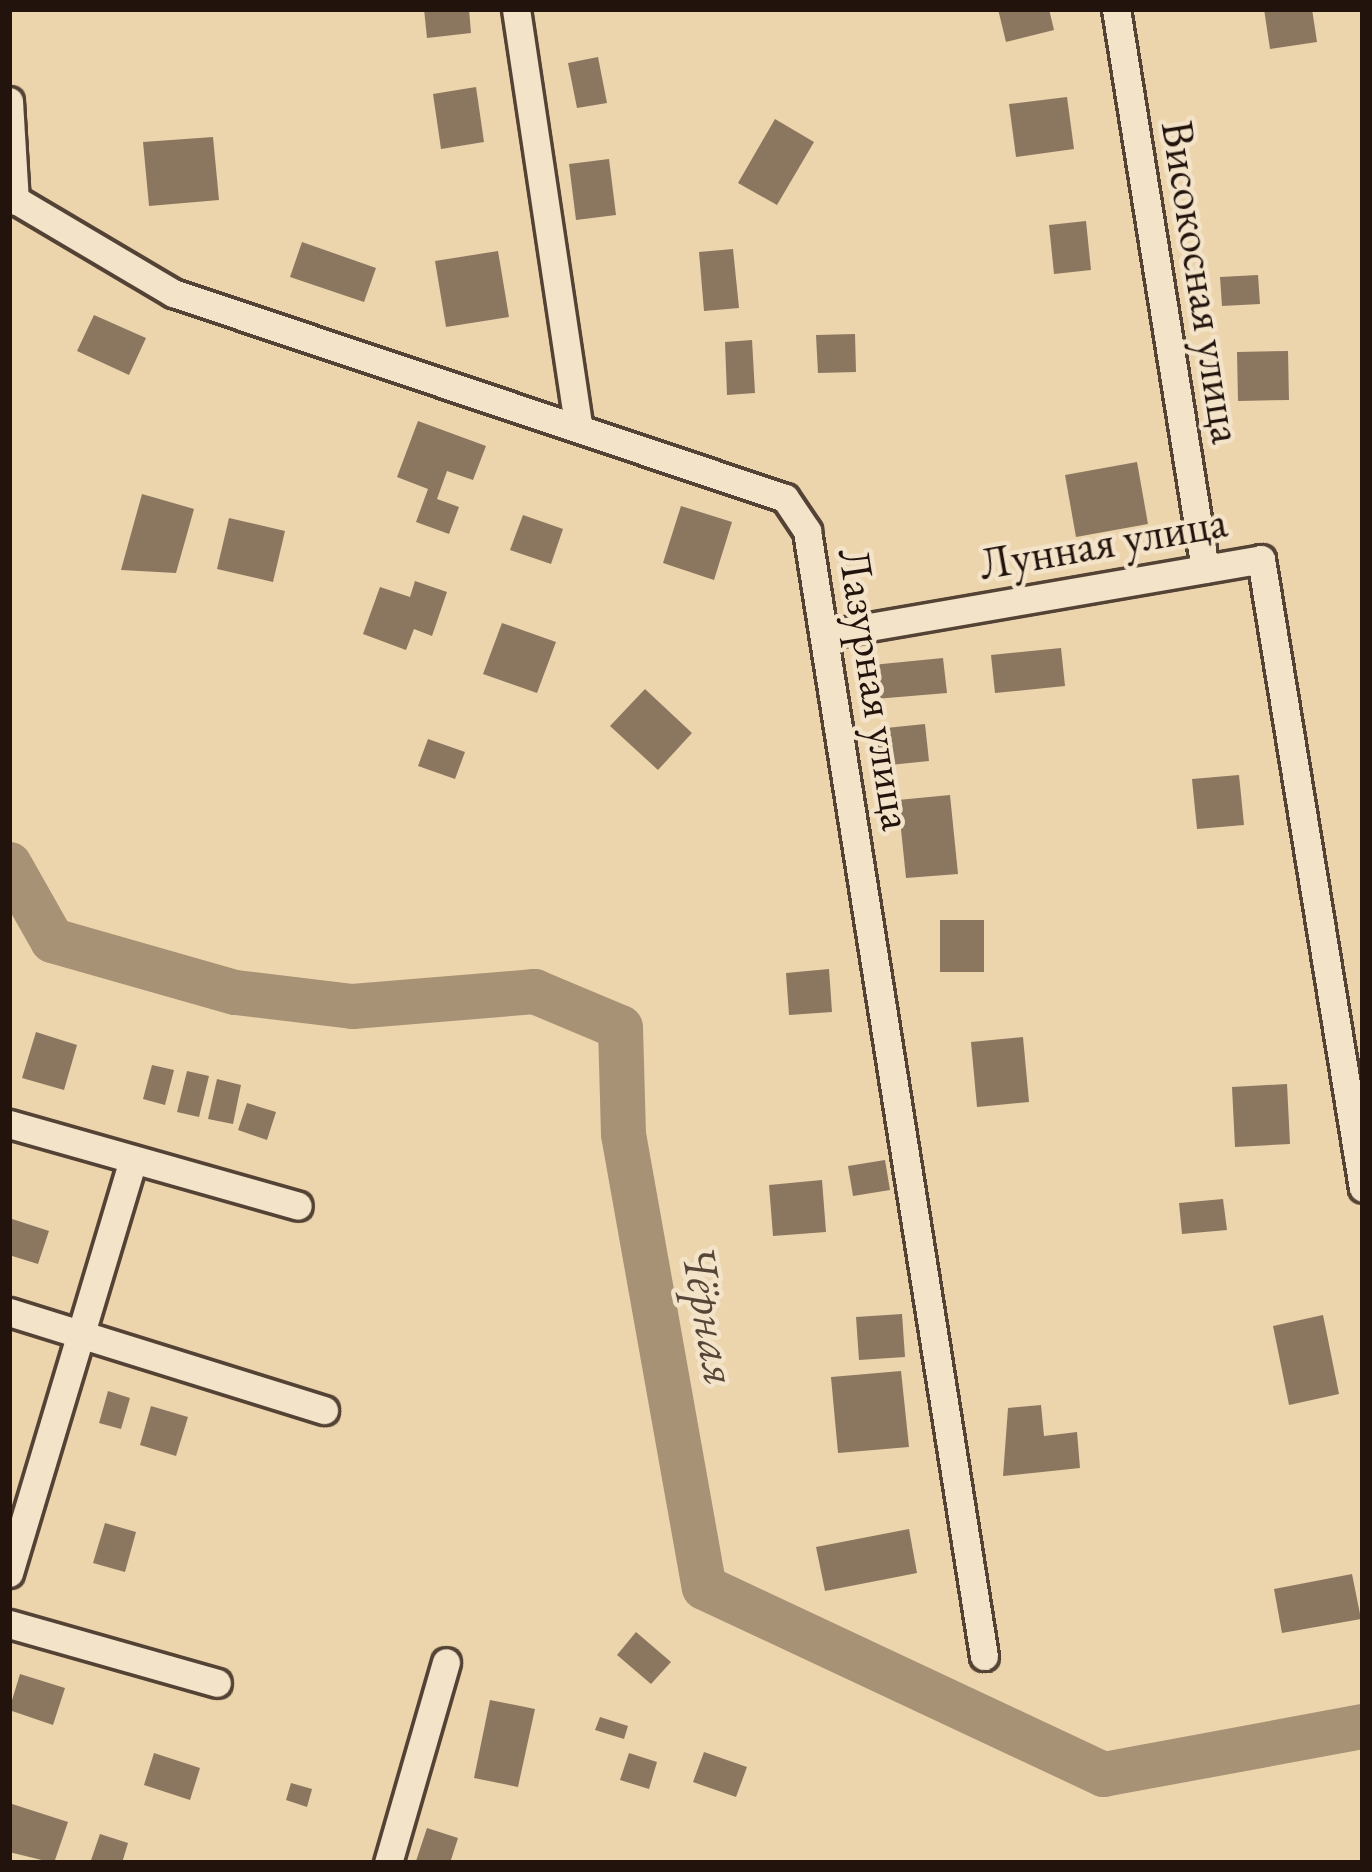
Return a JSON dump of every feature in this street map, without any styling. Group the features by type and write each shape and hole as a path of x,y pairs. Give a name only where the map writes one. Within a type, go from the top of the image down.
{"street":[{"path":"516,9 578,422"},
{"name":"Високосная улица","path":"1116,9 1205,569"},
{"path":"9,101 12,198"},
{"name":"Лазурная улица","path":"12,198 173,293 578,422 785,498 807,530 829,634 984,1656"},
{"name":"Лунная улица","path":"829,634 1261,559 1363,1187"},
{"path":"9,1124 298,1206"},
{"path":"9,1573 133,1160"},
{"path":"9,1312 324,1410"},
{"path":"9,1624 217,1683"},
{"path":"388,1863 446,1662"}],"building":[{"path":"424,9 469,9 471,33 427,38"},
{"path":"998,9 1049,9 1054,30 1006,42"},
{"path":"1264,9 1312,9 1317,42 1270,49"},
{"path":"598,57 607,103 577,108 568,63"},
{"path":"476,87 484,142 441,149 433,94"},
{"path":"1067,97 1074,149 1016,157 1009,104"},
{"path":"775,119 814,142 777,205 738,183"},
{"path":"213,137 219,200 149,206 143,142"},
{"path":"609,159 616,215 576,220 569,164"},
{"path":"1086,221 1091,270 1054,274 1049,225"},
{"path":"302,242 376,268 364,302 290,277"},
{"path":"733,249 739,308 704,311 699,252"},
{"path":"498,251 509,317 446,327 435,261"},
{"path":"1258,275 1260,304 1222,306 1220,277"},
{"path":"94,315 146,338 129,375 77,351"},
{"path":"855,334 856,372 818,373 816,335"},
{"path":"752,340 755,393 727,395 725,342"},
{"path":"1288,351 1289,400 1238,401 1237,352"},
{"path":"418,421 486,446 473,480 447,471 437,499 459,507 449,534 416,522 428,489 397,477"},
{"path":"1137,462 1148,524 1076,537 1065,475"},
{"path":"142,494 194,509 176,573 121,570"},
{"path":"681,506 732,522 714,580 663,563"},
{"path":"523,515 563,529 551,564 510,550"},
{"path":"229,518 285,531 273,582 217,569"},
{"path":"415,581 447,592 432,636 414,629 406,650 363,634 380,587 410,597"},
{"path":"502,623 556,642 537,693 483,674"},
{"path":"1061,648 1065,686 995,693 991,655"},
{"path":"943,658 947,693 875,699 872,665"},
{"path":"645,689 692,733 658,770 610,726"},
{"path":"925,724 929,761 880,766 876,729"},
{"path":"428,739 465,752 455,779 418,766"},
{"path":"1239,775 1244,825 1197,829 1192,779"},
{"path":"950,795 958,874 906,878 898,800"},
{"path":"940,920 984,920 984,972 940,972"},
{"path":"829,969 832,1012 789,1015 786,973"},
{"path":"36,1032 77,1045 64,1090 22,1078"},
{"path":"1023,1037 1029,1102 977,1107 971,1042"},
{"path":"152,1065 174,1070 165,1105 143,1099"},
{"path":"187,1071 209,1076 199,1117 177,1112"},
{"path":"217,1079 241,1085 233,1124 208,1119"},
{"path":"1287,1084 1290,1144 1235,1147 1232,1087"},
{"path":"247,1103 276,1112 267,1140 238,1130"},
{"path":"885,1160 890,1190 853,1196 848,1166"},
{"path":"822,1180 826,1232 773,1236 769,1185"},
{"path":"1223,1199 1227,1230 1182,1234 1179,1203"},
{"path":"9,1218 49,1231 38,1264 9,1255"},
{"path":"902,1314 905,1357 859,1360 856,1317"},
{"path":"1323,1315 1339,1394 1289,1405 1273,1326"},
{"path":"901,1371 909,1447 838,1453 831,1377"},
{"path":"108,1391 130,1398 121,1429 99,1423"},
{"path":"1041,1405 1044,1436 1077,1432 1080,1468 1003,1476 1008,1408"},
{"path":"151,1406 188,1417 176,1456 140,1445"},
{"path":"105,1523 136,1532 125,1572 93,1563"},
{"path":"909,1529 917,1573 825,1591 816,1547"},
{"path":"1352,1574 1361,1619 1282,1633 1274,1589"},
{"path":"636,1632 671,1662 651,1684 617,1655"},
{"path":"20,1674 65,1688 53,1725 9,1710"},
{"path":"490,1700 535,1709 518,1787 474,1778"},
{"path":"600,1717 628,1726 624,1739 595,1730"},
{"path":"704,1752 747,1767 736,1797 693,1782"},
{"path":"154,1753 200,1768 190,1800 144,1785"},
{"path":"629,1753 657,1762 649,1789 620,1780"},
{"path":"291,1783 312,1789 307,1807 286,1800"},
{"path":"9,1803 68,1822 54,1863 9,1852"},
{"path":"427,1828 458,1838 450,1863 416,1861"},
{"path":"100,1834 128,1843 122,1863 90,1863"}],"waterway":[{"name":"Чёрная","path":"9,864 52,940 235,992 352,1006 534,991 620,1027 623,1134 704,1587 1103,1774 1363,1726"}]}
